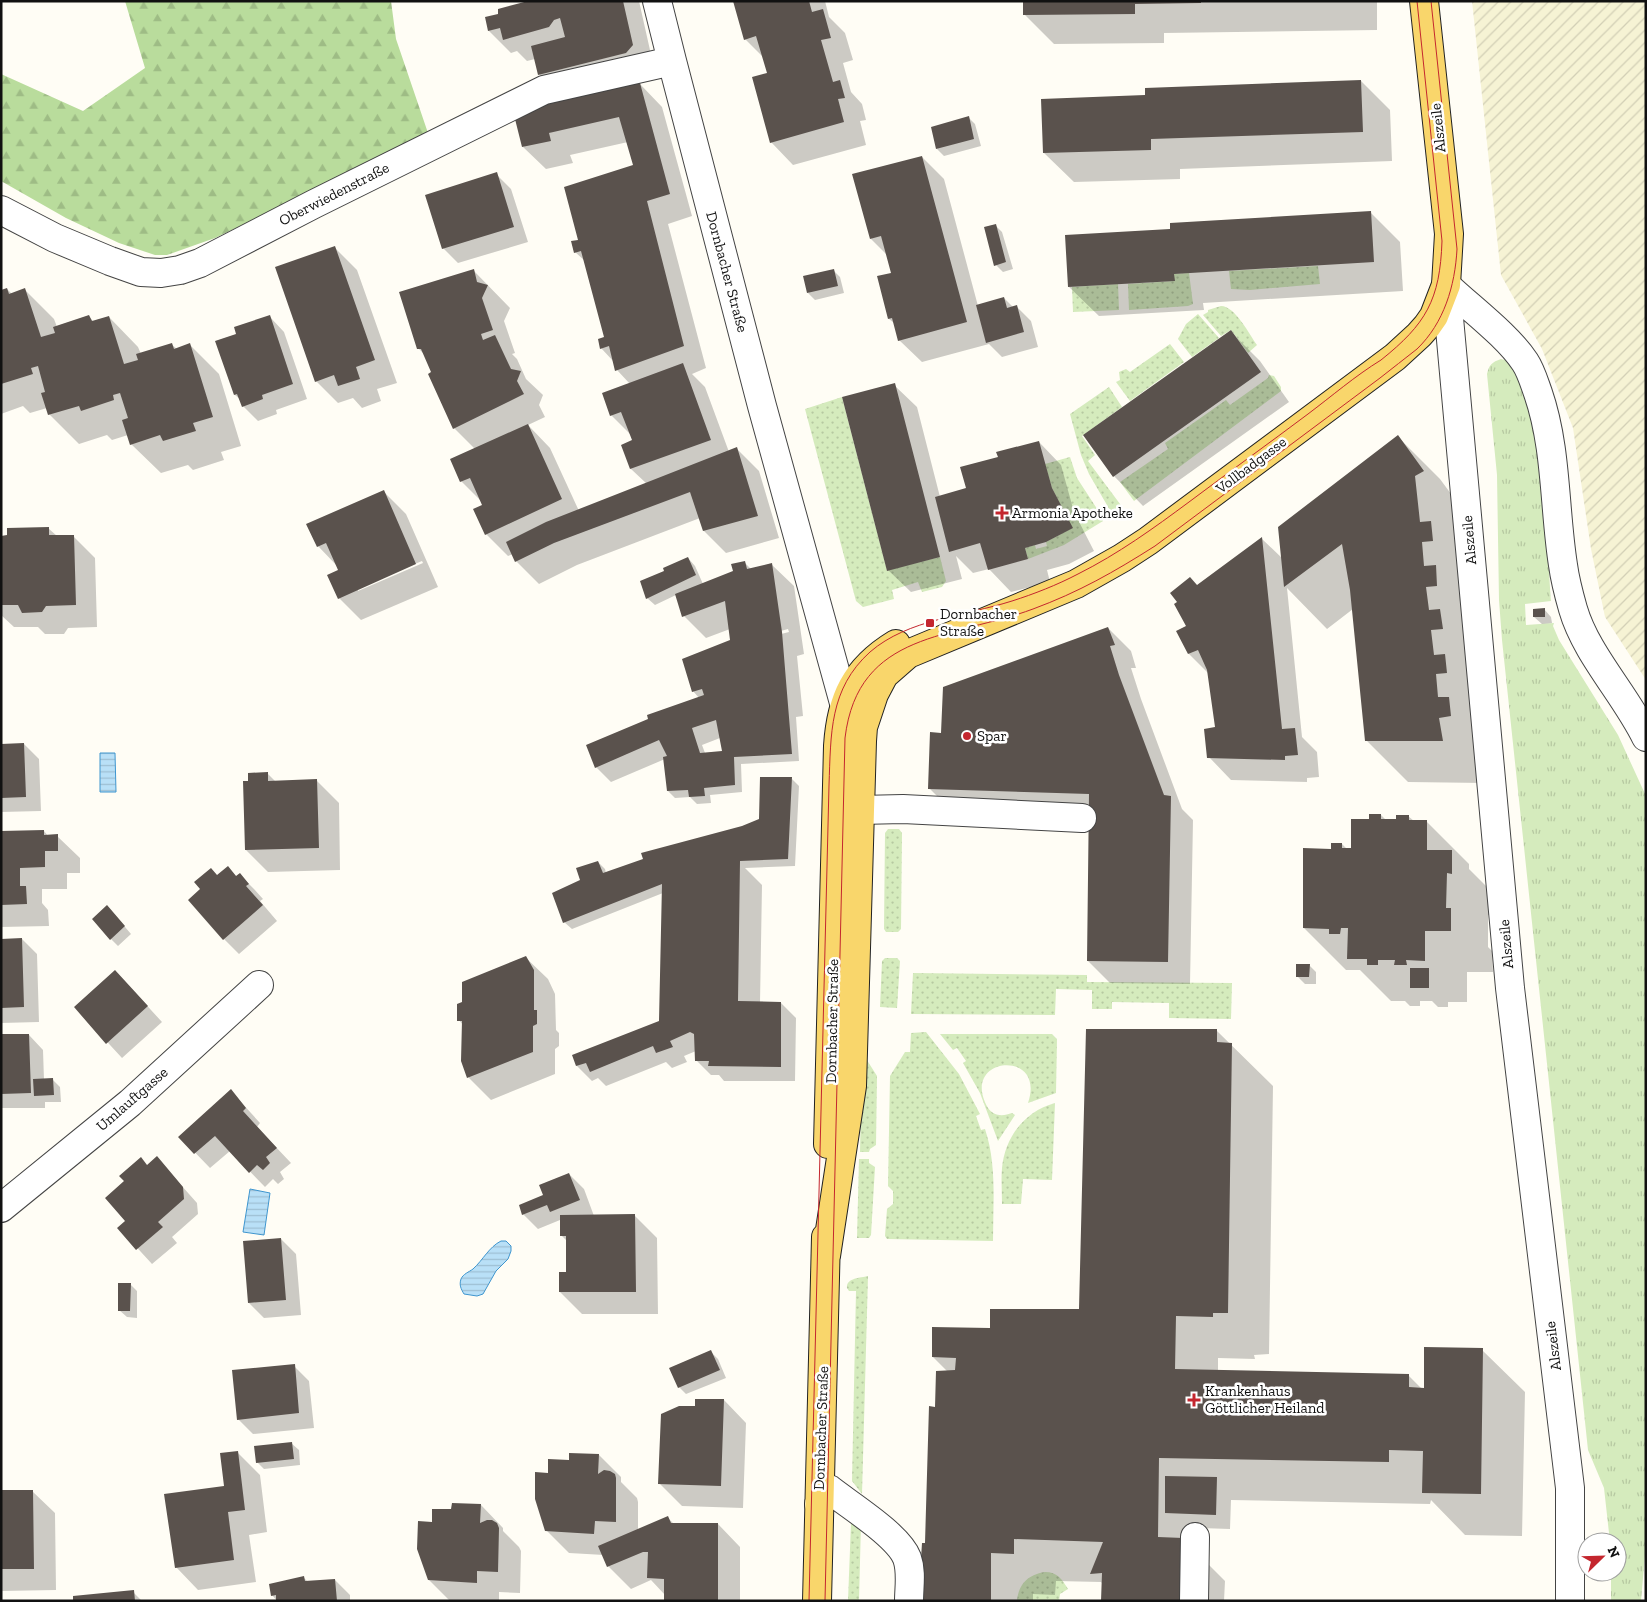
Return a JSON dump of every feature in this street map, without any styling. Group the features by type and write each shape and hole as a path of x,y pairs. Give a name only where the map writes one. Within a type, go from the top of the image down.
{"main road":[{"name":"Alszeile","path":"1424,1 1450,234 1446,285"},
{"name":"Vollbadgasse","path":"884,675 899,661 917,649 1076,584 1122,558 1174,522 1368,377 1419,335 1434,316 1446,285"},
{"name":"Vollbadgasse","path":"844,703 863,671 881,653 904,640 932,629 1022,606"},
{"name":"Dornbacher Straße","path":"826,1256 852,1086 863,727 874,694 884,675"},
{"name":"Dornbacher Straße","path":"817,1601 838,746 844,703"}],"street":[{"name":"Dornbacher Straße","path":"657,1 762,406 844,703"},
{"name":"Oberwiedenstraße","path":"1,210 55,238 141,272 161,273 180,270 200,263 544,90 672,61"},
{"path":"1446,285 1515,349 1533,377 1550,436 1563,566 1574,610 1583,636 1637,719 1646,737"},
{"name":"Alszeile","path":"1446,285 1510,988 1570,1488 1570,1601"},
{"path":"860,810 903,809 1082,818"},
{"name":"Umlauftgasse","path":"1,1208 130,1103 259,985"},
{"path":"819,1504 829,1490 889,1534 907,1557 910,1573 909,1601"},
{"path":"1194,1601 1195,1537"}],"shaded area":[{"path":"1472,1 1646,1 1646,680 1605,617 1591,549 1573,428 1542,349 1501,275"}],"green space":[{"path":"125,1 391,1 396,39 429,136 215,238 167,255 155,255 119,243 66,218 1,181 1,74 83,111 145,68"},
{"path":"1318,266 1320,284 1250,290 1231,289 1229,271"},
{"path":"1189,273 1193,304 1188,306 1129,310 1128,284 1174,281 1174,274"},
{"path":"1118,284 1119,310 1073,312 1072,287"},
{"path":"1221,306 1226,307 1236,315 1257,345 1248,353 1231,330 1221,336 1203,315 1208,310"},
{"path":"1198,314 1219,338 1192,357 1178,339 1186,324"},
{"path":"1170,344 1184,362 1130,401 1116,382 1120,380 1119,372 1126,369 1130,372"},
{"path":"1501,359 1515,369 1525,394 1534,428 1540,468 1551,601 1525,604 1526,625 1554,623 1553,626 1559,640 1618,735 1646,796 1646,1543 1641,1601 1611,1601 1611,1582 1627,1582 1627,1532 1609,1532 1604,1488 1588,1450 1502,640 1499,600 1497,475 1487,374 1491,364"},
{"path":"1269,375 1274,376 1281,387 1281,391 1134,501 1120,482 1168,449 1165,443 1226,400 1230,405 1268,378"},
{"path":"1109,387 1122,407 1082,436 1095,455 1088,461 1123,508 1114,513 1111,512 1089,474 1081,455 1070,414"},
{"path":"842,397 887,570 940,557 946,581 942,587 922,592 918,582 892,590 894,599 863,607 856,601 805,409"},
{"path":"1070,457 1077,478 1103,518 1103,521 1064,545 1028,559 1025,548 1035,545 1036,549 1047,546 1046,542 1072,528 1052,488 1045,464"},
{"path":"888,829 899,829 902,833 901,929 898,932 886,932 884,929 885,833"},
{"path":"885,958 897,958 900,961 897,1008 880,1007 882,961"},
{"path":"913,973 1087,975 1087,982 1232,983 1231,1019 1169,1018 1169,1003 1112,1002 1112,1009 1092,1009 1092,990 1056,989 1055,1015 911,1014"},
{"path":"926,1032 959,1074 980,1114 976,1116 981,1130 985,1129 993,1170 993,1241 887,1239 885,1236 887,1209 893,1204 893,1191 888,1186 890,1076 905,1052 910,1052 911,1033"},
{"path":"940,1034 1052,1034 1057,1039 1056,1093 1028,1103 1031,1085 1026,1073 1016,1067 1004,1065 992,1069 984,1078 982,1091 988,1108 996,1114 1012,1113 1015,1115 998,1141 980,1093 963,1063 966,1061 957,1048 953,1050"},
{"path":"862,1057 865,1057 877,1076 876,1145 869,1152 860,1152"},
{"path":"1055,1103 1052,1180 1023,1179 1021,1204 1002,1204 1002,1168 1007,1146 1012,1136 1018,1127 1034,1112"},
{"path":"859,1159 869,1159 869,1163 875,1167 871,1235 869,1238 857,1238"},
{"path":"868,1276 862,1494 852,1481 856,1291 849,1291 847,1285 851,1280"},
{"path":"851,1523 861,1523 859,1601 848,1601"},
{"path":"1045,1572 1053,1573 1059,1577 1068,1589 1060,1594 1059,1601 1017,1601 1020,1589 1025,1581 1034,1575"}],"water":[{"path":"100,753 115,753 116,792 100,792"},
{"path":"250,1189 270,1193 264,1235 243,1232"},
{"path":"501,1241 506,1241 511,1246 508,1259 496,1271 483,1294 477,1296 464,1294 460,1285 462,1277 473,1269"}],"building":[{"path":"528,1 623,1 633,45 626,53 538,75 531,46 565,37 560,18 554,20 549,27 503,40 500,28 488,31 485,17 498,14 498,9"},
{"path":"733,1 809,1 812,12 823,9 831,38 821,40 833,82 840,80 845,98 838,99 844,122 770,143 752,77 767,73 756,36 744,40"},
{"path":"1023,1 1201,1 1201,3 1135,4 1135,14 1023,15"},
{"path":"1361,80 1363,132 1151,139 1151,150 1043,153 1041,99 1145,95 1145,88"},
{"path":"640,83 670,194 647,201 684,346 615,371 609,346 600,349 598,339 604,337 581,251 574,253 571,241 578,240 564,187 633,165 619,117 549,133 551,141 522,147 514,115 542,104"},
{"path":"969,116 974,139 936,149 931,127"},
{"path":"922,156 967,322 898,341 892,318 888,319 877,276 891,273 881,236 870,239 852,174"},
{"path":"497,172 514,227 442,249 425,195"},
{"path":"1371,211 1374,262 1174,274 1175,281 1068,287 1065,235 1170,229 1170,223"},
{"path":"996,224 1006,262 994,266 984,227"},
{"path":"335,246 375,360 356,367 360,379 338,386 334,375 315,382 275,267"},
{"path":"474,269 477,282 488,285 482,298 493,330 481,334 483,340 495,335 511,369 521,371 517,381 524,394 453,429 428,374 431,372 421,349 417,349 399,292"},
{"path":"834,269 838,286 807,293 803,276"},
{"path":"7,288 9,294 25,288 41,337 55,333 53,327 89,315 92,321 109,316 124,364 138,360 136,354 172,343 174,349 190,343 213,417 193,423 196,431 163,441 160,435 130,445 122,420 128,418 120,393 113,395 114,400 81,411 79,406 48,415 41,393 45,392 38,366 31,368 33,374 1,384 1,290"},
{"path":"1004,297 1007,308 1017,305 1024,332 986,343 976,305"},
{"path":"270,315 293,384 262,395 263,399 242,407 237,394 234,395 215,341 236,334 234,327"},
{"path":"1231,330 1261,372 1113,477 1083,435"},
{"path":"683,363 711,440 630,469 621,445 632,440 621,412 610,416 602,393"},
{"path":"895,383 940,557 887,571 842,397"},
{"path":"528,424 562,499 485,535 473,509 482,505 470,478 460,482 450,459"},
{"path":"1398,435 1424,471 1415,476 1420,522 1431,521 1433,541 1422,542 1424,566 1436,565 1437,586 1426,587 1429,610 1440,609 1443,629 1431,630 1434,655 1445,654 1447,673 1436,674 1438,697 1449,697 1451,716 1439,718 1443,741 1365,741 1350,590 1342,544 1284,587 1278,527"},
{"name":"Armonia Apotheke","path":"1039,441 1052,488 1073,528 1046,542 1025,548 1028,559 988,570 980,543 949,552 935,497 966,488 960,467 998,457 996,452"},
{"path":"737,447 758,516 703,531 690,492 554,543 515,562 506,542 546,522"},
{"path":"384,490 416,564 338,599 327,575 338,570 326,543 317,547 306,524"},
{"path":"49,527 49,535 74,535 76,605 46,606 42,612 22,613 18,605 1,605 1,536 7,535 7,528"},
{"path":"1262,537 1282,729 1295,728 1298,755 1285,756 1285,760 1207,758 1204,729 1215,727 1207,670 1198,650 1188,654 1176,631 1186,626 1174,604 1177,602 1170,593 1190,577 1197,585"},
{"path":"688,557 696,575 646,599 640,581 664,571 663,568"},
{"path":"745,561 747,569 772,563 782,632 792,754 734,757 735,785 704,788 705,796 689,797 688,790 667,791 663,757 667,756 659,740 595,768 586,745 648,719 647,715 704,695 702,689 692,692 682,659 730,640 725,601 682,617 675,594 733,571 731,564","holes":["716,720 722,751 700,753 692,728"]},
{"path":"1545,608 1545,617 1533,617 1533,609"},
{"path":"1108,627 1115,645 1110,646 1119,675 1164,795 1171,796 1168,962 1087,961 1089,794 928,789 930,732 941,733 943,687"},
{"path":"24,743 26,797 1,798 1,744"},
{"path":"268,772 268,781 317,779 319,848 245,850 243,781 248,781 248,773"},
{"path":"760,777 792,777 788,859 740,861 738,1001 781,1002 781,1067 708,1066 709,1061 695,1061 694,1034 690,1032 670,1041 673,1047 656,1053 653,1046 590,1072 586,1063 576,1066 572,1055 659,1021 662,884 563,923 552,893 580,880 576,868 598,861 603,873 643,859 641,853 742,826 759,819"},
{"path":"1369,814 1381,814 1381,819 1396,819 1396,815 1409,815 1409,820 1427,820 1427,850 1452,850 1452,874 1447,873 1446,908 1451,908 1451,931 1425,931 1425,961 1406,960 1407,965 1394,965 1395,960 1378,960 1378,965 1367,965 1367,959 1347,959 1348,928 1341,928 1340,934 1329,934 1329,929 1303,928 1303,848 1331,849 1331,843 1342,843 1342,848 1351,848 1351,819 1369,819"},
{"path":"44,830 44,835 58,834 58,851 45,851 45,867 20,868 20,886 26,886 27,904 1,905 1,831"},
{"path":"228,866 236,876 240,873 249,884 246,886 263,905 223,940 188,900 200,889 194,882 211,868 217,875"},
{"path":"107,905 125,926 110,940 92,919"},
{"path":"22,938 24,1007 1,1008 1,939"},
{"path":"526,956 534,970 534,1010 537,1010 537,1024 533,1026 533,1052 467,1078 461,1061 462,1021 457,1021 457,1004 462,1002 462,982"},
{"path":"1296,964 1310,964 1309,977 1296,977"},
{"path":"1410,968 1429,968 1429,988 1410,988"},
{"path":"115,970 148,1006 106,1044 74,1007"},
{"path":"1086,1029 1217,1029 1217,1042 1232,1043 1228,1313 1213,1313 1213,1317 1176,1316 1175,1369 1409,1374 1409,1387 1424,1388 1424,1347 1483,1348 1481,1494 1422,1493 1423,1451 1389,1450 1389,1462 1159,1458 1158,1537 1183,1538 1182,1601 1101,1601 1102,1573 1090,1574 1103,1542 1014,1539 1014,1554 991,1553 991,1601 899,1601 920,1574 922,1543 925,1543 929,1406 935,1407 936,1371 955,1370 956,1358 932,1357 932,1327 990,1328 990,1309 1079,1309"},
{"path":"1,1034 29,1034 31,1093 1,1094"},
{"path":"53,1078 54,1095 34,1096 33,1079"},
{"path":"231,1089 246,1108 243,1111 277,1148 266,1157 270,1163 263,1170 257,1165 249,1173 215,1136 194,1154 178,1137"},
{"path":"157,1156 183,1187 184,1199 158,1222 163,1227 136,1250 117,1228 125,1221 105,1198 124,1181 119,1176 141,1157 147,1165"},
{"path":"569,1173 580,1200 550,1212 547,1205 522,1215 519,1205 543,1195 539,1185"},
{"path":"635,1214 636,1292 559,1292 559,1272 566,1272 566,1236 560,1236 560,1215"},
{"path":"281,1238 286,1300 248,1303 243,1241"},
{"path":"118,1283 131,1283 130,1311 118,1311"},
{"path":"711,1350 720,1370 678,1388 669,1368"},
{"path":"295,1364 299,1413 237,1420 232,1370"},
{"path":"695,1399 724,1399 721,1486 658,1484 661,1414 679,1406 695,1406"},
{"path":"292,1442 294,1459 256,1463 254,1446"},
{"path":"238,1451 245,1510 228,1512 234,1560 175,1568 164,1494 224,1486 220,1453"},
{"path":"569,1453 599,1454 598,1474 604,1470 615,1474 616,1522 595,1521 594,1534 545,1531 535,1499 535,1472 548,1473 548,1459 569,1460"},
{"path":"1165,1476 1217,1477 1216,1515 1165,1513"},
{"path":"1,1490 33,1490 34,1569 1,1569"},
{"path":"452,1503 481,1504 480,1523 492,1520 497,1523 499,1528 498,1572 477,1571 477,1583 428,1580 417,1549 418,1521 432,1522 432,1509 451,1509"},
{"path":"668,1516 671,1523 718,1523 718,1601 664,1601 664,1579 647,1578 648,1552 643,1552 607,1567 598,1546"},
{"path":"304,1576 305,1581 335,1579 337,1601 276,1601 276,1595 271,1596 269,1584"},
{"path":"134,1590 135,1601 73,1601 73,1596"}],"tram line":[{"path":"809,1601 830,748 835,713 840,697 847,681 857,666 870,652 885,641 919,625 1012,601 1062,582 1093,566 1149,531 1381,360 1409,335 1420,322 1434,295 1441,262 1442,241 1417,1"},
{"path":"825,1601 845,738 854,703 869,676 889,658 914,644 1002,619 1066,596 1096,581 1155,546 1380,378 1417,349 1426,339 1441,316 1451,290 1457,249 1431,1"}],"place":[{"name":"Armonia Apotheke","path":"1002,513"},
{"name":"Dornbacher Straße","path":"930,623"},
{"name":"Spar","path":"967,736"},
{"name":"Krankenhaus Göttlicher Heiland","path":"1194,1400"}]}
